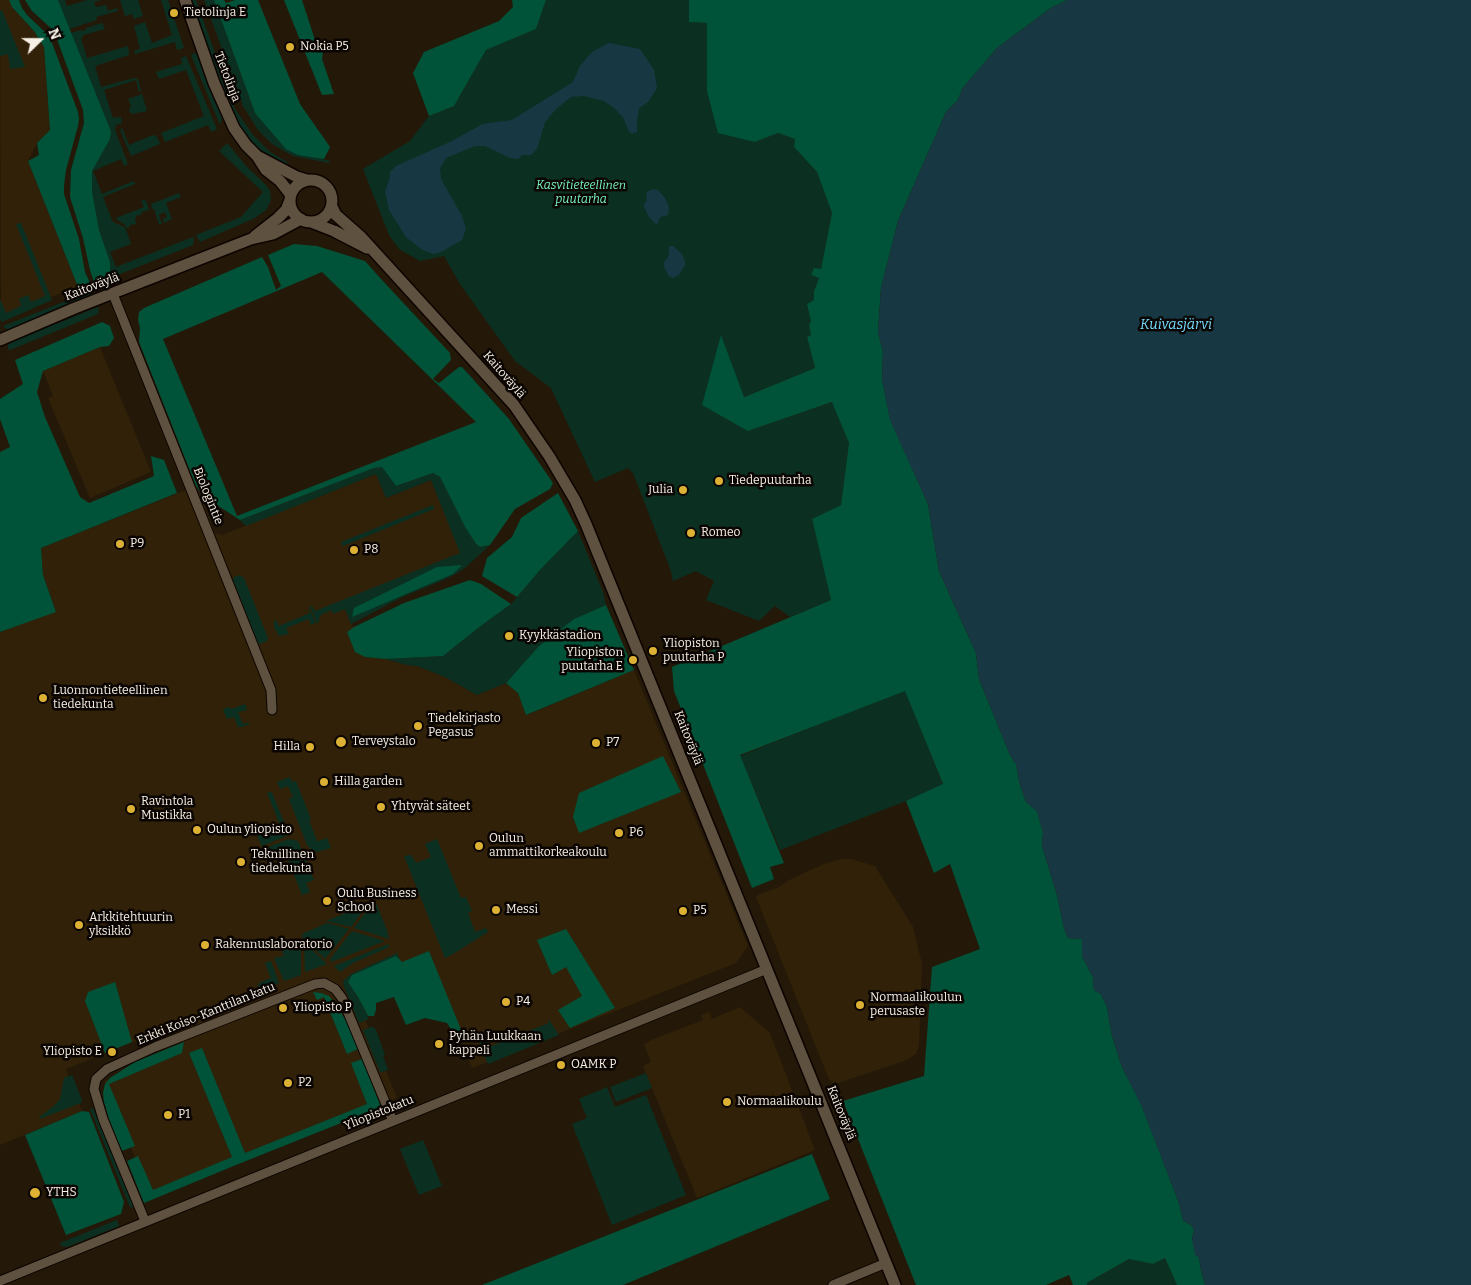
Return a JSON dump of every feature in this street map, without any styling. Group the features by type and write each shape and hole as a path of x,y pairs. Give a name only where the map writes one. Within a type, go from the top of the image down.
{"street":[{"name":"Tietolinja","path":"185,0 214,83 234,128 266,170 280,181 291,198"},
{"name":"Tietolinja","path":"257,156 297,177 307,180"},
{"path":"307,180 318,181 327,186 332,196 332,207 322,219 306,221 293,211 291,198 297,185 307,180"},
{"name":"Kaitoväylä","path":"250,239 286,210 291,198"},
{"name":"Kaitoväylä","path":"332,207 336,215 361,237 514,405 549,456 574,500 586,524 895,1285"},
{"name":"Kaitoväylä","path":"0,339 250,239 274,234 306,221 334,231 374,251"},
{"name":"Biologintie","path":"113,294 271,690 272,710"},
{"name":"Yliopistokatu","path":"0,1281 767,969"},
{"name":"Erkki Koiso-Kanttilan katu","path":"145,1221 103,1119 94,1088 96,1079 108,1069 155,1048 314,984 324,984 335,989 342,998 393,1121"},
{"path":"833,1285 886,1263"}],"shaded area":[{"path":"0,0 9,0 34,31 44,47 50,130 37,143 28,161 78,287 1,315"},
{"path":"100,347 151,472 90,498 48,398 53,396 43,371"},
{"name":"Oulun yliopisto","path":"376,474 386,498 431,480 461,553 342,601 354,627 347,632 365,657 417,666 445,677 477,695 506,683 518,693 527,715 634,670 748,946 736,963 472,1068 430,964 355,994 397,1098 151,1197 104,1081 181,1049 172,1026 66,1069 82,1111 0,1145 0,632 56,611 43,575 41,548 196,486 215,533 222,535"},
{"name":"Normaalikoulun perusaste","path":"841,859 851,859 875,866 913,927 922,964 919,1045 916,1054 907,1060 835,1084 828,1077 756,897 824,864"},
{"name":"Normaalikoulu","path":"740,1007 770,1033 815,1150 697,1198 643,1066 651,1062 644,1044 703,1020 701,1015 709,1012 712,1019"}],"green space":[{"path":"9,0 19,0 27,15 46,33 52,43 78,112 78,126 66,170 64,194 79,239 85,272 90,283 78,287 28,161 39,155 37,143 50,130 44,47 34,31 12,7"},
{"path":"25,0 58,0 110,129 109,141 92,171 92,191 99,230 110,262 110,278 97,283 94,282 90,270 83,238 70,197 71,170 84,123 83,110 54,31 32,11"},
{"path":"58,0 65,0 67,6 87,0 101,0 94,2 96,7 106,5 108,11 117,8 118,11 96,17 97,20 69,29"},
{"path":"120,0 138,0 143,16 134,19 132,14 125,16"},
{"path":"161,0 168,0 184,48 177,50 175,42 135,54 134,51 140,49 134,26 145,22 152,43 172,35"},
{"path":"190,0 196,0 235,109 253,135 270,152 287,162 288,166 272,161 255,147 230,111"},
{"path":"204,0 214,0 255,113 314,157 330,161 329,163 293,156 272,144 258,130 243,106"},
{"path":"214,0 224,0 226,3 235,0 258,0 300,104 330,147 324,159 298,155 286,149 255,113"},
{"path":"284,0 302,0 315,40 324,47 322,59 334,94 322,95"},
{"path":"512,0 546,0 536,29 486,50 454,106 429,116 413,73 424,52 499,21 513,7"},
{"name":"Kasvitieteellinen puutarha","path":"546,0 689,0 689,22 707,23 707,91 755,142 778,133 795,139 794,147 817,172 832,213 821,270 811,275 819,278 814,291 814,301 807,304 812,335 807,337 815,368 743,397 721,335 748,431 833,402 849,443 841,505 812,519 831,600 790,617 775,606 759,621 706,600 714,581 696,571 673,581 671,571 633,473 628,468 595,482 551,388 515,361 460,284 444,256 420,261 399,249 389,235 363,169 410,141 429,116 454,106 486,50 536,29"},
{"path":"689,0 1067,0 1051,8 997,48 962,89 958,100 946,112 898,221 881,288 878,332 883,352 882,379 890,419 928,504 939,571 976,653 979,679 1010,755 1016,764 1026,802 1037,811 1043,832 1042,846 1057,895 1064,928 1068,938 1082,939 1082,956 1093,977 1094,990 1101,994 1107,1007 1112,1036 1122,1067 1142,1106 1179,1203 1183,1220 1192,1226 1194,1230 1192,1239 1199,1258 1205,1285 1177,1285 1165,1258 1153,1264 1129,1259 1087,1283 1087,1285 1073,1285 1069,1275 1046,1285 916,1285 843,1101 924,1076 932,967 980,949 950,864 934,873 906,801 943,784 905,691 740,755 784,863 770,867 774,879 752,888 674,691 672,667 831,600 812,519 841,505 849,443 832,402 748,431 702,405 721,335 744,397 815,368 807,337 811,335 809,324 811,322 807,304 814,300 814,291 819,278 811,275 814,268 821,269 832,213 817,172 794,147 795,139 778,133 755,142 718,133 707,91 707,23 689,22"},
{"path":"2,10 25,67 10,69 8,54 0,56 0,11"},
{"path":"102,23 105,29 83,35 81,38 87,58 128,46 129,55 95,66 101,87 134,78 138,79 141,91 139,92 136,80 104,90 113,118 121,117 122,123 116,125 115,130 128,164 124,166 121,159 93,171 102,194 134,181 135,184 103,197 112,220 125,227 131,244 110,252 116,267 193,237 194,239 193,245 110,278 110,262 99,230 92,191 92,171 111,134 71,33 86,30 86,28"},
{"path":"194,53 199,55 222,117 220,125 191,55"},
{"path":"186,56 217,129 211,132 208,125 165,142 161,133 204,116 186,70 159,79 156,72 182,64 181,58"},
{"path":"142,94 147,111 132,114 129,111 131,105 128,99"},
{"path":"122,128 129,145 153,135 156,135 160,144 131,156 120,130"},
{"path":"227,143 248,168 266,185 270,191 271,200 266,210 255,218 200,242 196,235 241,217 263,192 219,151"},
{"path":"179,193 181,197 166,203 172,219 164,223 163,219 167,217 165,212 159,215 162,224 159,224 151,204"},
{"path":"144,200 149,210 142,212 141,215 137,215 135,219 136,224 130,225 128,229 117,220 116,218 144,207 141,201"},
{"path":"21,223 52,300 2,322 0,319 0,299 6,313 21,306 19,299 28,295 31,302 45,296 16,224"},
{"path":"294,244 317,246 365,261 450,353 451,360 433,379 439,383 459,367 462,367 509,419 553,483 550,489 515,509 490,545 480,547 465,527 440,477 433,473 396,486 382,467 374,468 240,520 203,496 196,486 139,342 139,312 144,308 262,257 268,267 276,290 281,286 268,255","holes":["322,272 476,422 237,516 163,339"]},
{"path":"89,292 94,297 11,330 3,326"},
{"path":"98,307 98,314 10,350 8,349 8,343"},
{"path":"102,322 110,326 114,338 109,346 100,347 43,371 37,392 45,417 80,497 89,503 154,476 151,456 164,460 177,493 41,548 43,575 56,612 0,632 0,452 10,447 0,419 0,399 23,384 15,360"},
{"path":"382,467 396,486 433,473 440,477 465,527 476,544 480,547 490,545 465,568 454,575 402,597 351,624 345,609 333,614 332,610 322,614 317,623 310,606 315,611 460,553 431,480 386,498 376,474 246,526 240,520 374,468"},
{"path":"558,493 578,531 517,597 482,576 487,558 512,537 521,518"},
{"path":"433,505 434,509 343,546 341,542"},
{"path":"578,531 603,592 606,605 574,619 539,646 506,683 477,695 445,677 417,666 385,659 443,656 511,604 540,570"},
{"path":"462,565 453,574 352,617 354,608 437,567"},
{"path":"240,575 244,578 268,638 267,641 260,644 233,580 234,577"},
{"path":"470,580 481,584 511,604 443,656 385,659 365,657 355,652 347,632 354,627 404,603"},
{"path":"606,605 634,670 526,715 518,693 506,683 539,646 574,619"},
{"path":"308,607 316,623 311,625 309,619 286,628 289,634 279,636 274,627 274,621 276,620 279,626 310,613"},
{"path":"905,690 943,785 780,850 740,756"},
{"path":"245,704 247,710 238,712 243,724 249,722 249,724 238,727 234,717 227,719 223,709 230,707 231,709"},
{"path":"663,756 681,792 579,833 573,817 579,793"},
{"path":"290,777 292,782 296,781 311,819 309,820 317,841 327,838 331,848 317,852 307,845 289,799 293,797 288,786 280,789 277,782"},
{"path":"272,792 289,835 262,846 266,856 257,835 280,825 267,793"},
{"path":"289,839 298,841 314,880 306,883 310,892 302,895 284,849 268,855 267,853 270,846"},
{"path":"437,839 461,898 466,897 472,911 468,913 475,932 486,928 488,932 445,958 404,856 411,855 416,863 431,857 425,844"},
{"path":"373,902 376,903 389,939 354,928"},
{"path":"368,904 351,927 326,921"},
{"path":"327,923 349,929 325,959 303,938 302,934"},
{"path":"566,929 615,1008 570,1028 558,1010 582,996 566,967 552,975 537,940"},
{"path":"352,931 385,941 331,962 330,959"},
{"path":"300,939 301,975 284,981 274,958 284,956 282,951 287,949 285,945"},
{"path":"304,942 323,960 327,964 305,972"},
{"path":"388,944 389,947 353,963 340,972 334,966"},
{"path":"429,951 462,1032 455,1035 447,1023 425,1018 406,1025 394,997 376,1003 374,1016 368,1016 348,982 352,975 396,956 402,962"},
{"path":"397,953 401,962 396,957 352,975 348,982 369,1019 359,1023 343,984 344,980 351,974"},
{"path":"271,961 279,983 256,993 259,983 271,978 265,963"},
{"path":"115,982 132,1042 105,1053 85,1001 88,992"},
{"path":"313,992 329,996 333,1001 345,1019 358,1049 347,1054 324,997 317,1000"},
{"path":"548,1018 559,1035 488,1064 478,1040 485,1038 489,1047 549,1023"},
{"path":"371,1027 376,1030 385,1055 383,1056 388,1070 382,1072 380,1072 363,1030"},
{"path":"184,1042 182,1053 109,1084 135,1146 122,1151 104,1102 105,1084 110,1078 135,1062"},
{"path":"202,1048 245,1153 367,1104 351,1063 362,1059 381,1107 144,1203 127,1161 138,1156 153,1190 232,1157 189,1053"},
{"path":"646,1073 652,1088 616,1102 610,1087"},
{"path":"72,1075 82,1100 81,1103 38,1118 60,1099 64,1078"},
{"path":"607,1087 615,1107 646,1095 686,1195 612,1225 572,1124 587,1118 579,1099"},
{"path":"93,1108 133,1205 132,1208 90,1109"},
{"path":"82,1111 89,1112 124,1202 121,1214 66,1235 25,1135"},
{"path":"423,1140 442,1186 419,1195 400,1149"},
{"path":"812,1154 830,1199 623,1285 482,1285"},
{"path":"117,1220 119,1226 67,1247 61,1246 60,1243"},
{"path":"1165,1258 1177,1285 1086,1284 1129,1259 1153,1264"}],"water":[{"name":"Kuivasjärvi","path":"1067,0 1471,0 1471,1285 1205,1285 1199,1258 1195,1255 1192,1239 1194,1230 1192,1226 1183,1220 1179,1203 1142,1107 1122,1067 1112,1036 1107,1007 1101,994 1094,990 1093,977 1082,956 1082,939 1068,938 1064,928 1057,895 1042,846 1043,832 1037,811 1026,802 1016,764 1010,755 979,679 976,653 939,571 928,504 890,420 882,379 883,352 878,332 881,288 898,221 946,112 958,100 962,89 997,48 1051,8"},
{"path":"609,43 640,49 654,70 657,88 648,102 639,108 637,132 632,134 628,130 623,117 604,101 584,96 571,97 556,109 545,122 537,149 531,155 522,155 518,159 510,158 485,146 475,146 446,158 440,168 441,179 462,216 466,229 462,240 441,252 433,254 421,249 406,237 389,210 385,192 390,172 396,166 452,141 483,124 512,120 573,82 580,66 592,52"},
{"path":"652,189 658,190 665,198 669,207 668,215 660,217 657,225 649,217 644,207 647,201 646,193"},
{"path":"670,246 673,246 682,254 685,261 685,265 679,275 673,278 669,276 664,267 664,262 669,256"}],"place":[{"name":"Tietolinja E","path":"174,13"},
{"name":"Nokia P5","path":"290,47"},
{"name":"Tiedepuutarha","path":"719,481"},
{"name":"Julia","path":"683,490"},
{"name":"Romeo","path":"691,533"},
{"name":"P9","path":"120,544"},
{"name":"P8","path":"354,550"},
{"name":"Kyykkästadion","path":"509,636"},
{"name":"Yliopiston puutarha P","path":"653,651"},
{"name":"Yliopiston puutarha E","path":"633,660"},
{"name":"Luonnontieteellinen tiedekunta","path":"43,698"},
{"name":"Tiedekirjasto Pegasus","path":"418,726"},
{"name":"Terveystalo","path":"341,742"},
{"name":"P7","path":"596,743"},
{"name":"Hilla","path":"310,747"},
{"name":"Hilla garden","path":"324,782"},
{"name":"Yhtyvät säteet","path":"381,807"},
{"name":"Ravintola Mustikka","path":"131,809"},
{"name":"Oulun yliopisto","path":"197,830"},
{"name":"P6","path":"619,833"},
{"name":"Oulun ammattikorkeakoulu","path":"479,846"},
{"name":"Teknillinen tiedekunta","path":"241,862"},
{"name":"Oulu Business School","path":"327,901"},
{"name":"Messi","path":"496,910"},
{"name":"P5","path":"683,911"},
{"name":"Arkkitehtuurin yksikkö","path":"79,925"},
{"name":"Rakennuslaboratorio","path":"205,945"},
{"name":"P4","path":"506,1002"},
{"name":"Normaalikoulun perusaste","path":"860,1005"},
{"name":"Yliopisto P","path":"283,1008"},
{"name":"Pyhän Luukkaan kappeli","path":"439,1044"},
{"name":"Yliopisto E","path":"112,1052"},
{"name":"OAMK P","path":"561,1065"},
{"name":"P2","path":"288,1083"},
{"name":"Normaalikoulu","path":"727,1102"},
{"name":"P1","path":"168,1115"},
{"name":"YTHS","path":"35,1193"}]}
